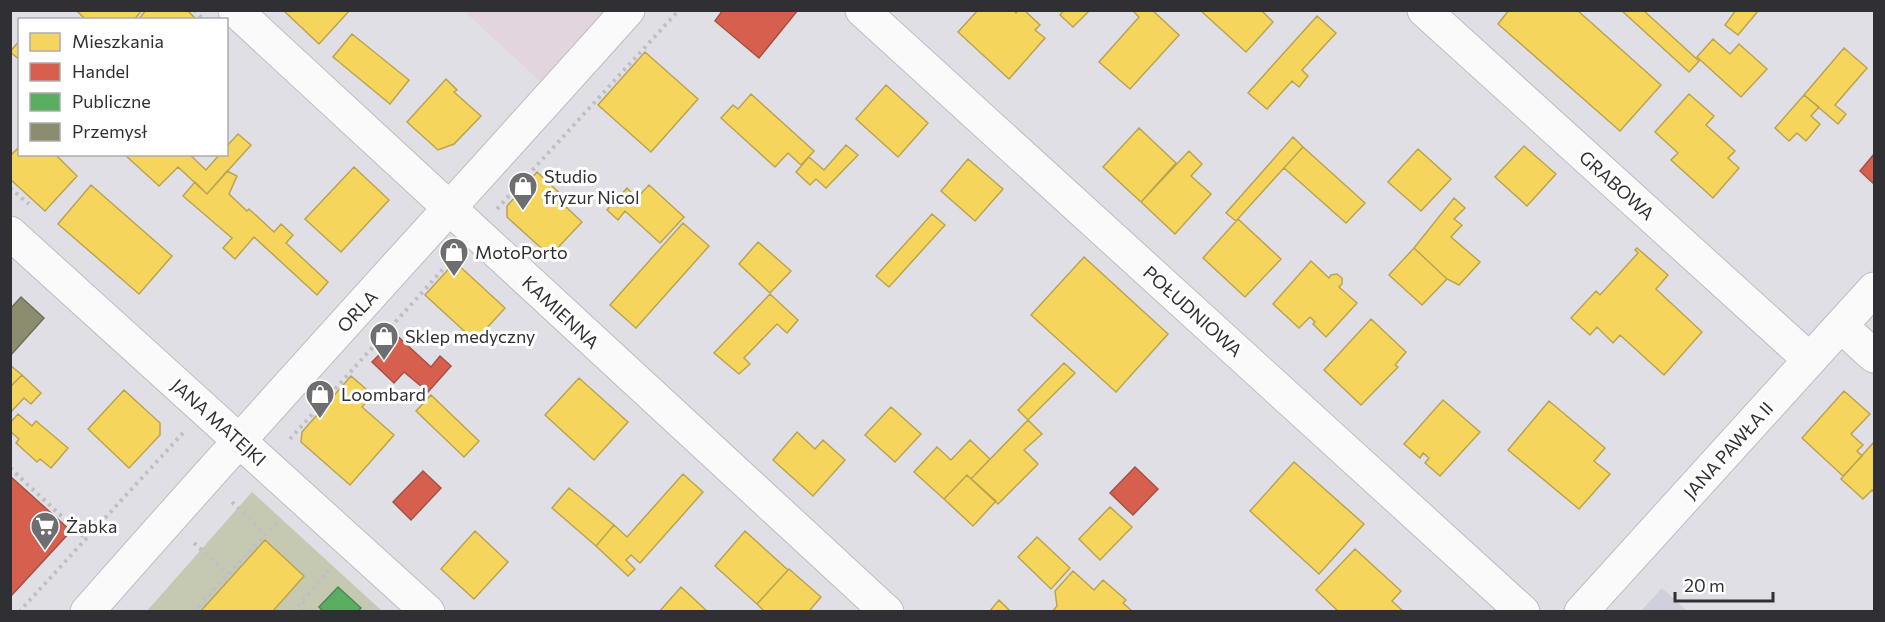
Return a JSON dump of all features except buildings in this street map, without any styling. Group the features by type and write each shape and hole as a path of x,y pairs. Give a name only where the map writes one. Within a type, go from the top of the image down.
{"street":[{"name":"KAMIENNA","path":"235,10 887,612"},
{"name":"ORLA","path":"87,612 238,440 450,210 628,10"},
{"name":"POŁUDNIOWA","path":"862,10 1523,612"},
{"name":"GRABOWA","path":"1424,10 1810,360"},
{"name":"JANA MATEJKI","path":"10,233 428,612"},
{"name":"JANA PAWŁA II","path":"1581,612 1875,289"},
{"path":"1841,326 1875,356"}],"path":[{"path":"493,214 679,10"},
{"path":"290,439 460,250"},
{"path":"19,612 187,429"},
{"path":"10,468 86,539"},
{"path":"224,510 232,502 265,534"},
{"path":"193,612 282,515"},
{"path":"187,552 202,535"},
{"path":"194,543 228,574"},
{"path":"293,612 336,563"},
{"path":"303,600 304,612"}],"shaded area":[{"path":"464,11 629,11 554,94"},
{"path":"1662,588 1687,611 1641,611"}],"green space":[{"path":"252,492 382,611 146,612"}],"place":[{"name":"Studio fryzur Nicol","path":"523,212"},
{"name":"MotoPorto","path":"454,278"},
{"name":"Sklep medyczny","path":"384,362"},
{"name":"Loombard","path":"320,420"},
{"name":"Żabka","path":"45,552"}]}
